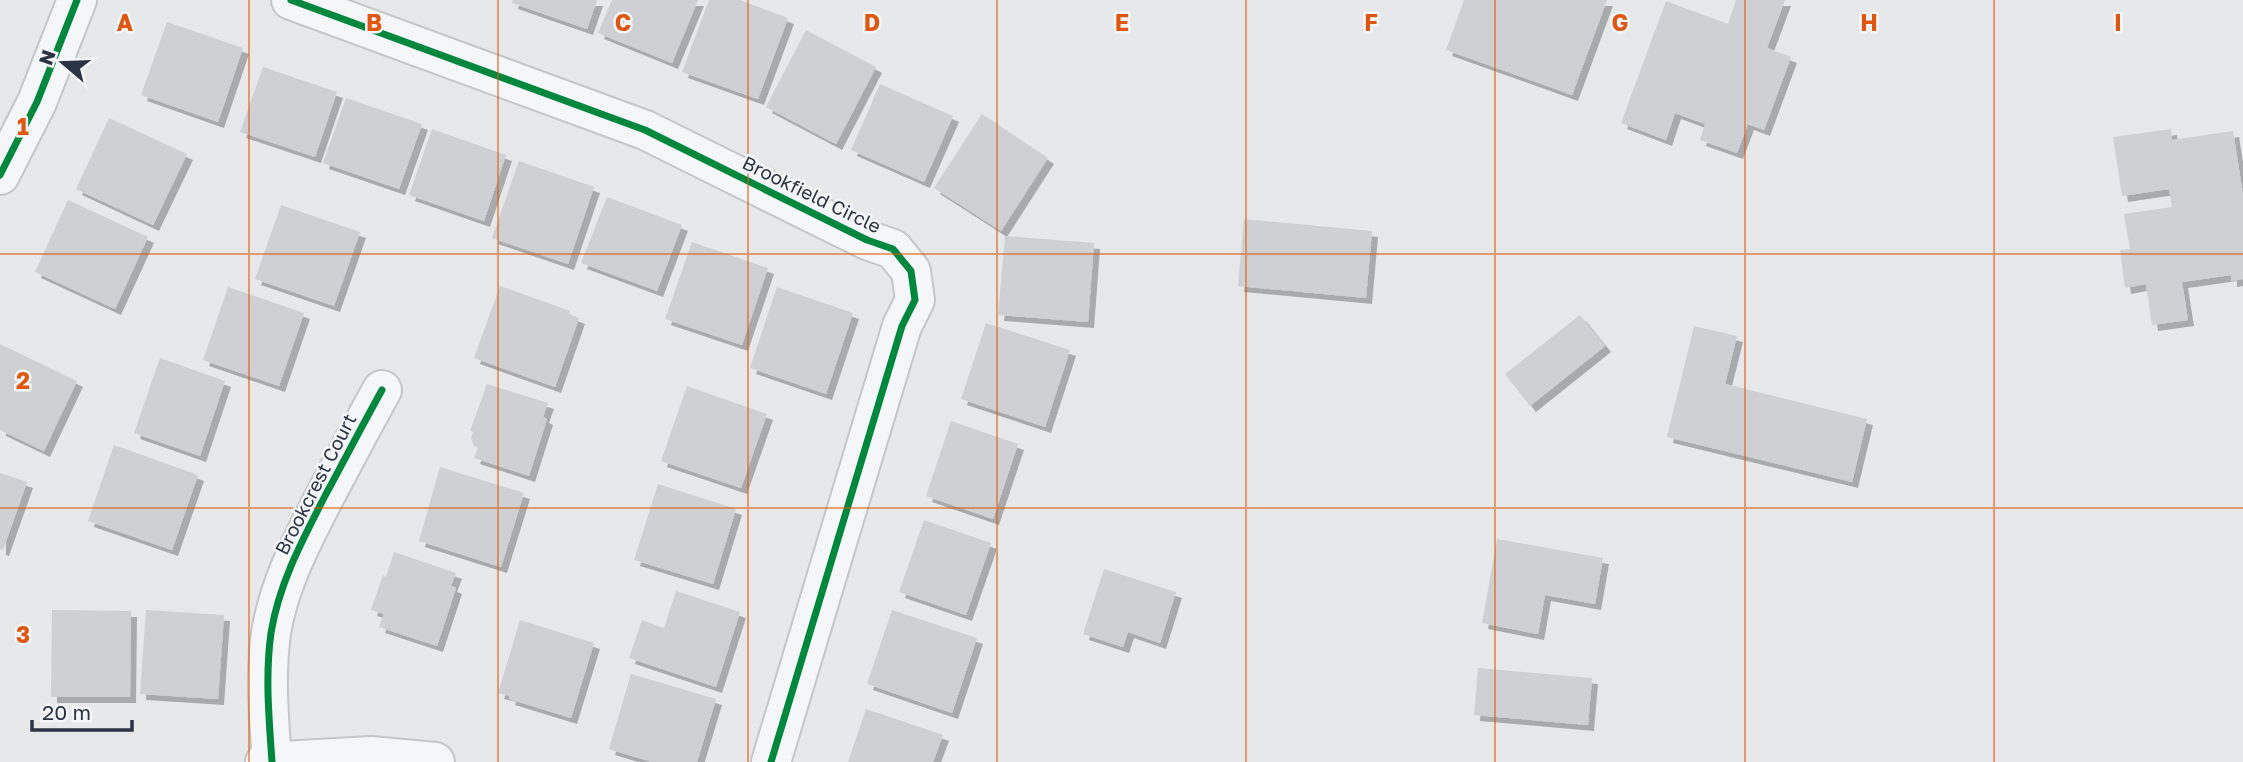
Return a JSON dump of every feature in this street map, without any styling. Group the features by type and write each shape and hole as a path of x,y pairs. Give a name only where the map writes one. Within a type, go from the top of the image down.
{"street":[{"path":"0,175 37,102 77,0"},
{"name":"Brookfield Circle","path":"292,0 645,130 867,240 893,249 911,271 915,300 902,326 771,762"},
{"name":"Brookcrest Court","path":"272,761 267,694 268,662 279,598 303,539 382,390"},
{"path":"265,762 371,756 435,762"}],"building":[{"path":"513,0 597,0 587,29 512,3"},
{"path":"612,0 698,0 672,63 598,33"},
{"path":"709,0 740,0 788,18 758,99 682,72"},
{"path":"1464,0 1607,0 1572,95 1446,50"},
{"path":"1736,0 1785,0 1767,48 1791,57 1764,130 1748,124 1737,153 1700,140 1705,124 1675,113 1666,140 1621,123 1666,1 1728,24"},
{"path":"167,22 243,48 218,122 141,95"},
{"path":"806,30 876,67 836,144 766,107"},
{"path":"263,67 337,92 315,157 240,132"},
{"path":"880,84 953,116 924,182 851,150"},
{"path":"346,98 422,124 399,189 323,163"},
{"path":"982,114 1048,158 1001,231 934,188"},
{"path":"109,118 187,154 153,225 76,189"},
{"path":"432,129 506,155 484,221 409,195"},
{"path":"2171,129 2172,140 2233,131 2243,195 2243,279 2231,281 2231,275 2182,282 2188,320 2152,325 2146,284 2125,288 2120,250 2130,249 2124,214 2172,207 2169,189 2122,196 2113,137"},
{"path":"519,161 594,187 568,264 492,238"},
{"path":"607,197 682,225 657,291 581,263"},
{"path":"68,200 148,237 115,309 35,272"},
{"path":"281,205 360,232 334,306 255,279"},
{"path":"1244,219 1372,231 1366,298 1238,286"},
{"path":"1005,236 1094,243 1088,322 998,315"},
{"path":"692,242 768,268 742,345 665,319"},
{"path":"500,286 570,311 569,314 579,318 555,387 474,358"},
{"path":"228,287 304,313 279,386 203,360"},
{"path":"777,287 853,313 826,394 750,368"},
{"path":"1580,315 1605,346 1530,406 1505,374"},
{"path":"986,323 1070,350 1045,427 961,399"},
{"path":"1694,326 1737,336 1725,384 1867,419 1852,482 1667,437"},
{"path":"0,344 77,381 44,451 0,430"},
{"path":"160,358 225,381 200,456 134,433"},
{"path":"487,384 548,403 543,417 547,419 529,476 474,458 478,448 474,446 471,438 473,432 470,431"},
{"path":"687,386 767,414 741,488 661,461"},
{"path":"951,421 1018,444 993,519 926,496"},
{"path":"114,445 198,475 172,550 88,521"},
{"path":"440,467 524,493 501,567 419,541"},
{"path":"0,473 27,482 3,550 0,549"},
{"path":"658,484 736,509 713,584 634,560"},
{"path":"924,520 991,543 966,615 899,592"},
{"path":"1497,539 1603,558 1595,604 1545,595 1538,634 1482,623"},
{"path":"394,552 456,573 451,586 456,588 437,646 379,627 384,614 371,610"},
{"path":"1104,569 1176,592 1160,643 1128,632 1123,647 1083,634"},
{"path":"676,591 740,612 716,687 629,658 642,620 664,628"},
{"path":"52,610 131,611 130,697 51,697"},
{"path":"146,610 224,615 218,699 140,694"},
{"path":"892,610 977,638 952,713 867,684"},
{"path":"520,620 594,643 571,718 509,699 510,696 498,693"},
{"path":"1478,668 1592,678 1588,725 1474,715"},
{"path":"631,674 716,699 697,762 652,762 609,749"},
{"path":"866,709 943,735 933,762 848,762"}],"cycle path":[{"path":"0,175 37,102 77,0"},
{"path":"291,0 645,130 867,240 893,249 911,271 915,300 902,326 771,762"},
{"path":"272,762 268,665 271,633 280,597 309,528 382,390"}]}
